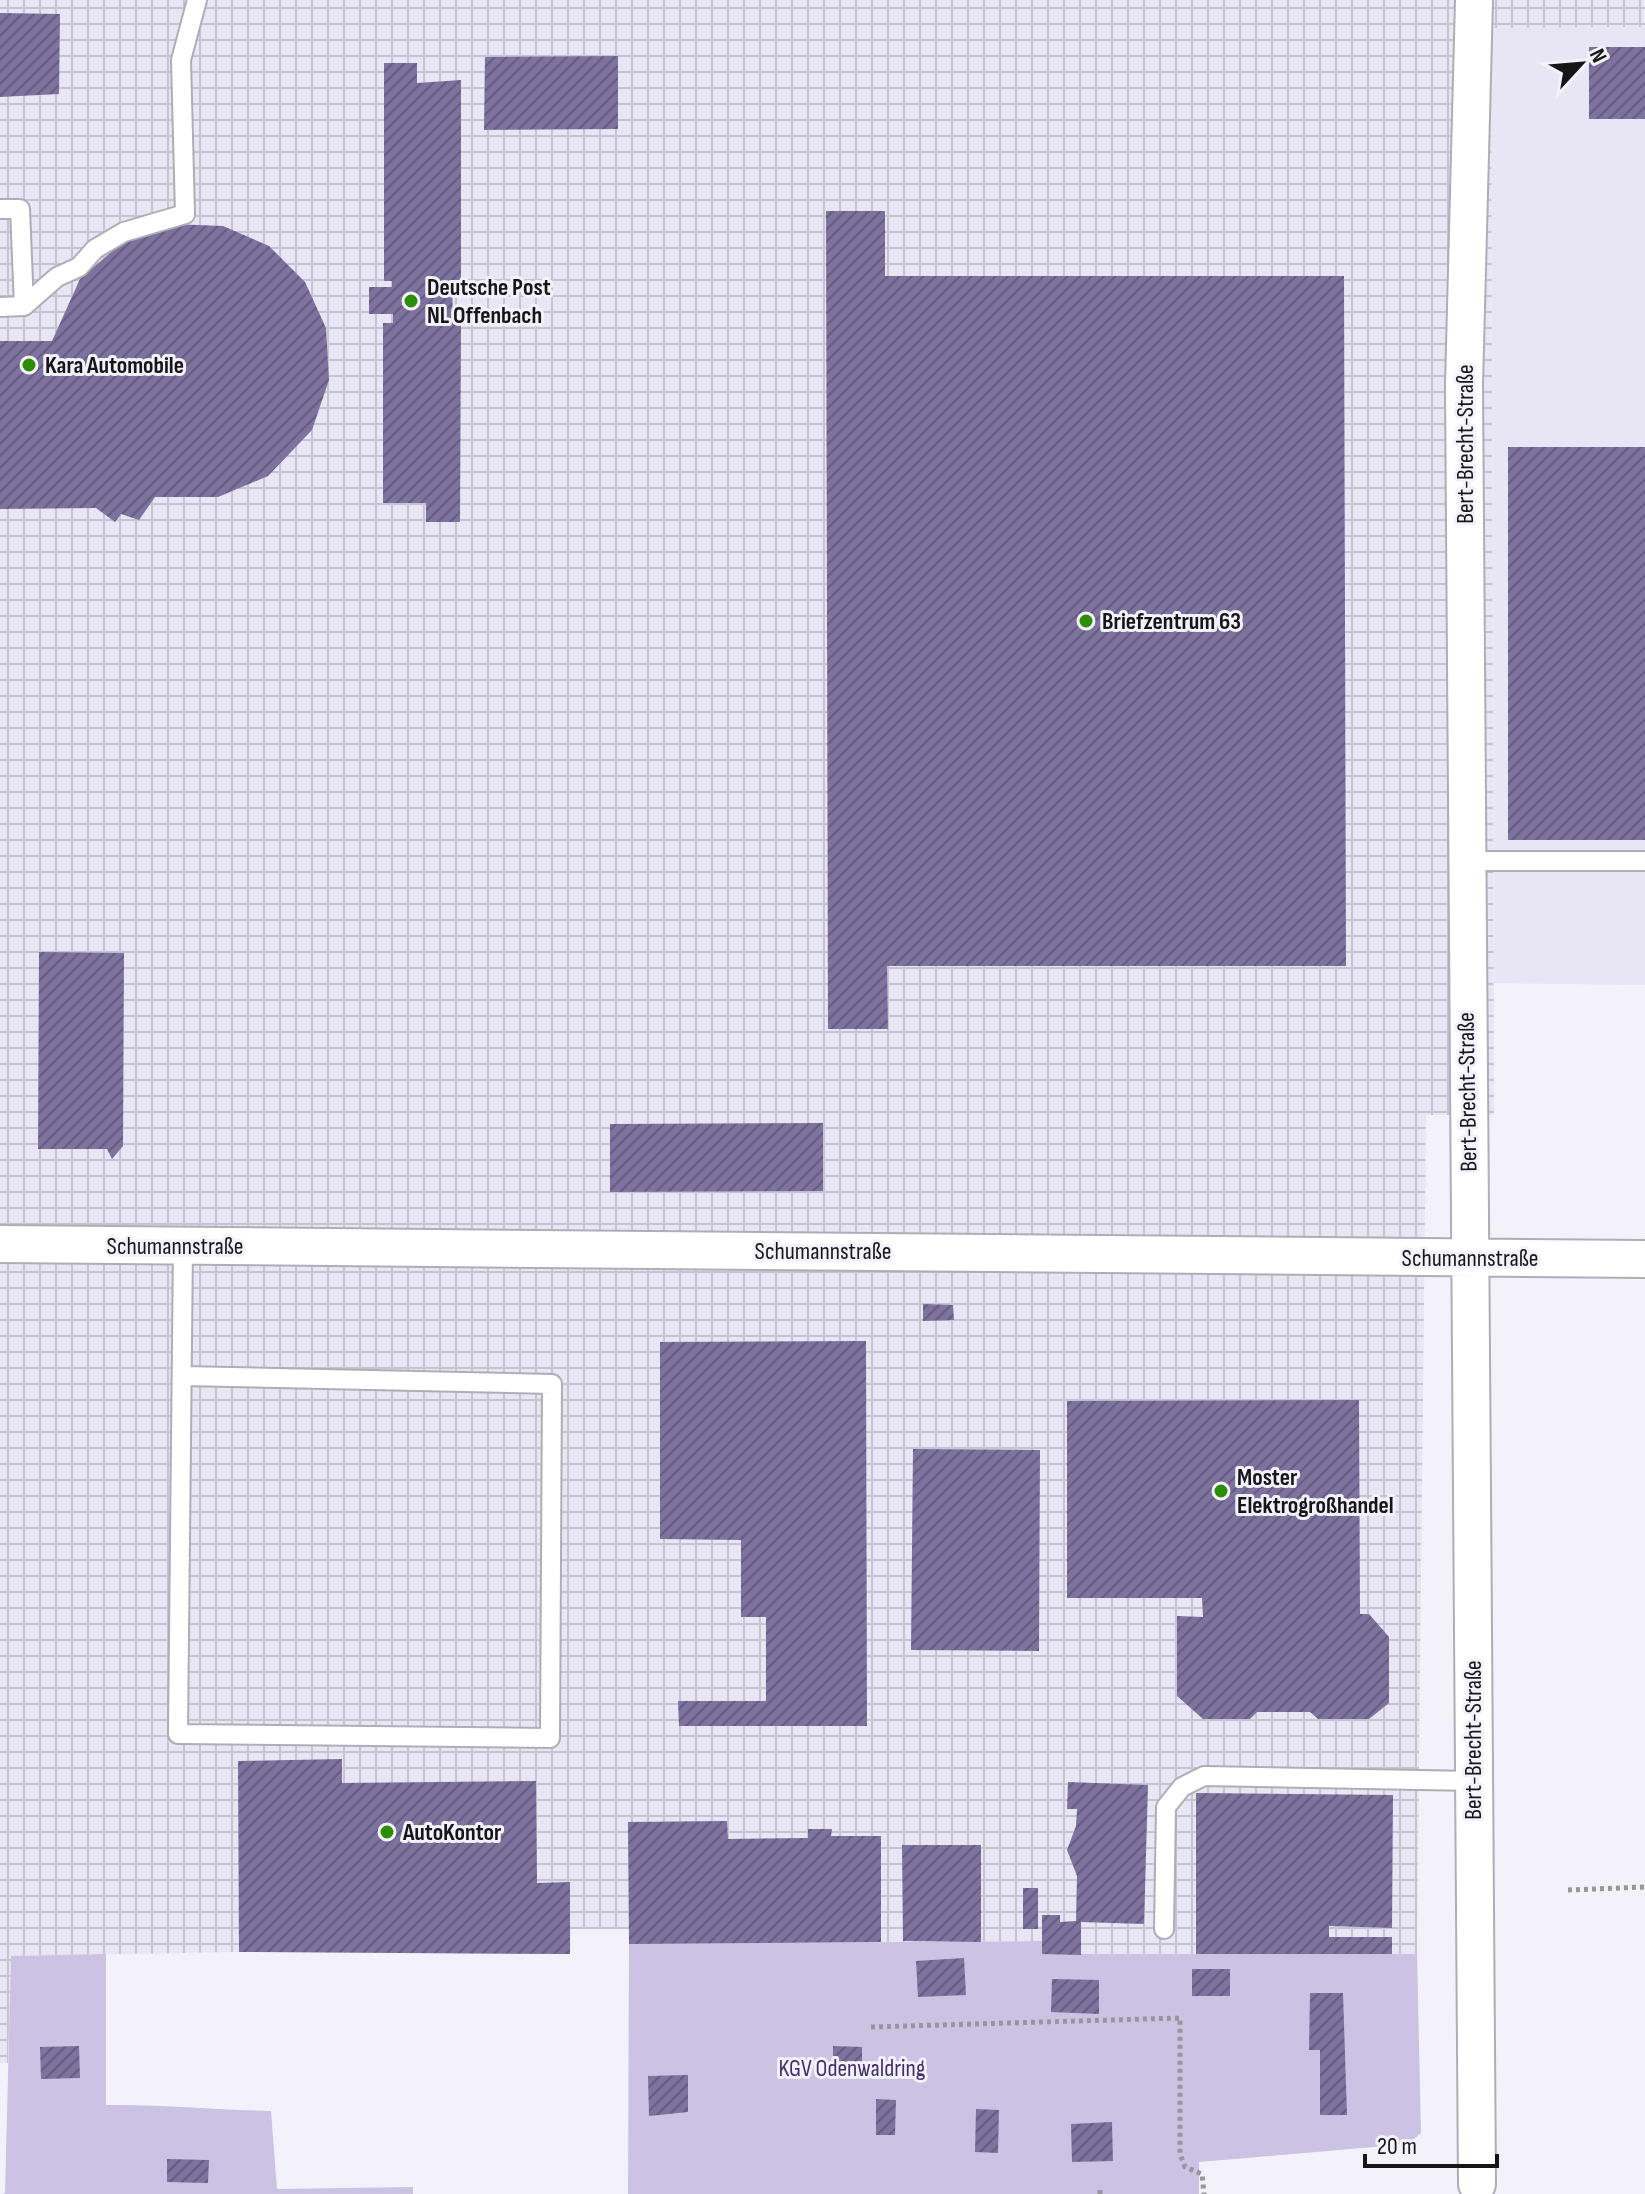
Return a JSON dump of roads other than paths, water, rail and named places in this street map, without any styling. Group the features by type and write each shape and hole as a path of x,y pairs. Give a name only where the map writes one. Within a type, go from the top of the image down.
{"street":[{"name":"Bert-Brecht-Straße","path":"1474,0 1464,385 1477,2189"},
{"name":"Schumannstraße","path":"0,1244 1645,1259"}],"lane":[{"path":"0,307 24,306 57,277 79,267 95,249 124,232 185,214 181,60 197,0"},
{"path":"0,209 20,209 24,306"},
{"path":"1466,861 1645,861"},
{"path":"182,1376 552,1384 550,1738 178,1734 183,1246"},
{"path":"1164,1929 1166,1807 1182,1787 1204,1776 1474,1781"}],"place":[{"name":"Deutsche Post NL Offenbach","path":"411,301"},
{"name":"Kara Automobile","path":"29,365"},
{"name":"Briefzentrum 63","path":"1086,621"},
{"name":"Moster Elektrogroßhandel","path":"1221,1491"},
{"name":"AutoKontor","path":"387,1832"}],"park label":[{"name":"KGV Odenwaldring","path":"852,2068"}]}
